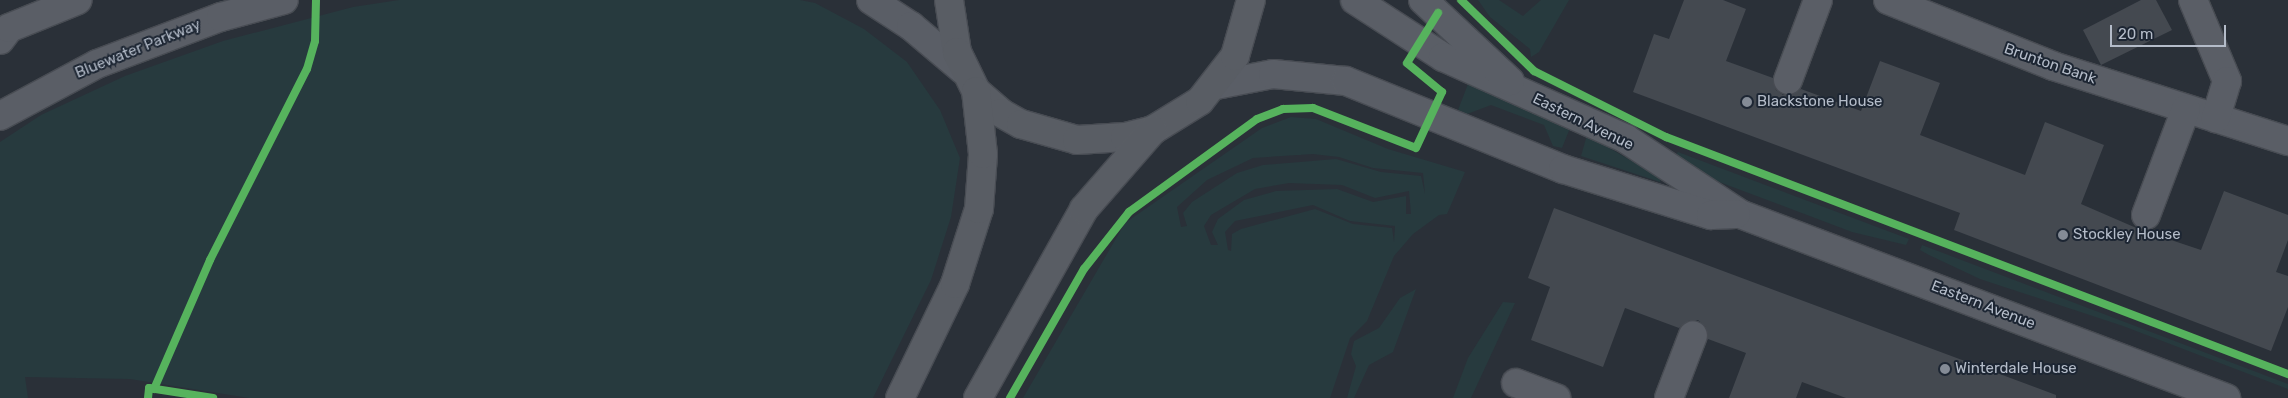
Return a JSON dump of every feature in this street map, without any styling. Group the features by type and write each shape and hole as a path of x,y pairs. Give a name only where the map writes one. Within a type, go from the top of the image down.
{"main road":[{"path":"900,398 955,284 979,210 983,154 970,81 952,33 949,0"},
{"path":"978,398 1084,209 1153,130 1200,101 1216,85 1238,50 1251,0"},
{"path":"970,81 1001,113 1054,136 1099,140 1153,130"}],"street":[{"path":"3,33 78,0"},
{"name":"Bluewater Parkway","path":"0,116 97,64 221,16 284,0"},
{"path":"871,0 911,26 970,81"},
{"name":"Eastern Avenue","path":"1355,0 1443,58 1626,139 1740,214 2226,398"},
{"path":"1423,0 1523,93"},
{"path":"1788,80 1818,0"},
{"path":"2193,0 2227,81 2216,118"},
{"name":"Brunton Bank","path":"1891,1 2045,63 2288,141"},
{"name":"Eastern Avenue","path":"1216,85 1273,74 1310,75 1346,82 1474,137 1563,169 1711,215 1740,214"},
{"path":"2146,215 2186,109"},
{"path":"1669,398 1692,336"},
{"path":"1516,383 1556,398"}],"green space":[{"path":"399,0 800,0 815,3 864,29 907,62 940,110 960,158 951,217 931,280 873,398 249,398 130,379 25,377 28,398 0,398 0,142 41,115 125,76 223,41 353,7"},
{"path":"1478,0 1499,0 1523,16 1541,0 1569,0 1539,52 1531,57 1530,49 1490,17"},
{"path":"1468,84 1570,128 1562,148 1553,146 1544,125 1491,105 1467,114 1458,110"},
{"path":"1291,117 1316,119 1388,149 1465,172 1447,214 1439,215 1413,234 1394,256 1367,321 1350,338 1330,398 1023,398 1125,223 1262,128","holes":["1313,154 1339,157 1373,168 1423,173 1425,194 1421,176 1381,172 1336,159 1263,165 1237,173 1192,202 1183,213 1187,226 1181,227 1177,207 1207,180 1253,158","1289,183 1342,185 1375,198 1409,191 1411,214 1406,214 1406,196 1373,202 1337,189 1276,191 1244,200 1218,219 1212,232 1218,245 1211,245 1204,226 1211,215 1255,189","1313,205 1350,221 1395,226 1394,242 1392,228 1353,224 1315,209 1241,229 1232,234 1231,251 1228,250 1225,232 1235,221"]},
{"path":"1587,135 1661,178 1660,182 1581,156"},
{"path":"1678,152 1909,239 1906,245 1852,232 1714,180 1675,156"},
{"path":"1922,245 2288,384 2288,389 2123,326 1980,279 1920,250"},
{"path":"1416,289 1393,352 1369,365 1354,398 1347,398 1356,366 1351,354 1354,341 1379,328 1400,298"},
{"path":"1503,302 1515,303 1471,398 1453,398 1468,358"}],"building":[{"path":"1684,0 1723,0 1746,9 1726,61 1773,78 1776,90 1783,95 1791,95 1801,89 1861,111 1880,61 1940,83 1920,135 2025,175 2045,122 2104,145 2081,204 2141,230 2201,250 2224,191 2288,215 2288,240 2276,272 2288,276 2288,307 2271,351 1954,230 1960,213 1633,92 1654,34 1669,39"},
{"path":"2141,0 2156,0 2172,30 2101,65 2083,30"},
{"path":"1554,208 2056,395 2056,398 1846,398 1802,382 1796,398 1729,398 1746,353 1708,339 1705,326 1698,320 1690,320 1679,328 1625,308 1603,367 1531,340 1550,287 1528,278"}],"cycle path":[{"path":"154,389 210,260 307,69 315,41 316,0"},
{"path":"1461,0 1534,71 1666,137 2288,374"},
{"path":"1010,398 1084,269 1129,212 1257,119 1283,109 1313,108 1416,148 1442,92 1407,63 1438,13"},
{"path":"148,398 149,388 213,398"}],"place":[{"name":"Blackstone House","path":"1747,102"},
{"name":"Stockley House","path":"2063,235"},
{"name":"Winterdale House","path":"1945,369"}]}
